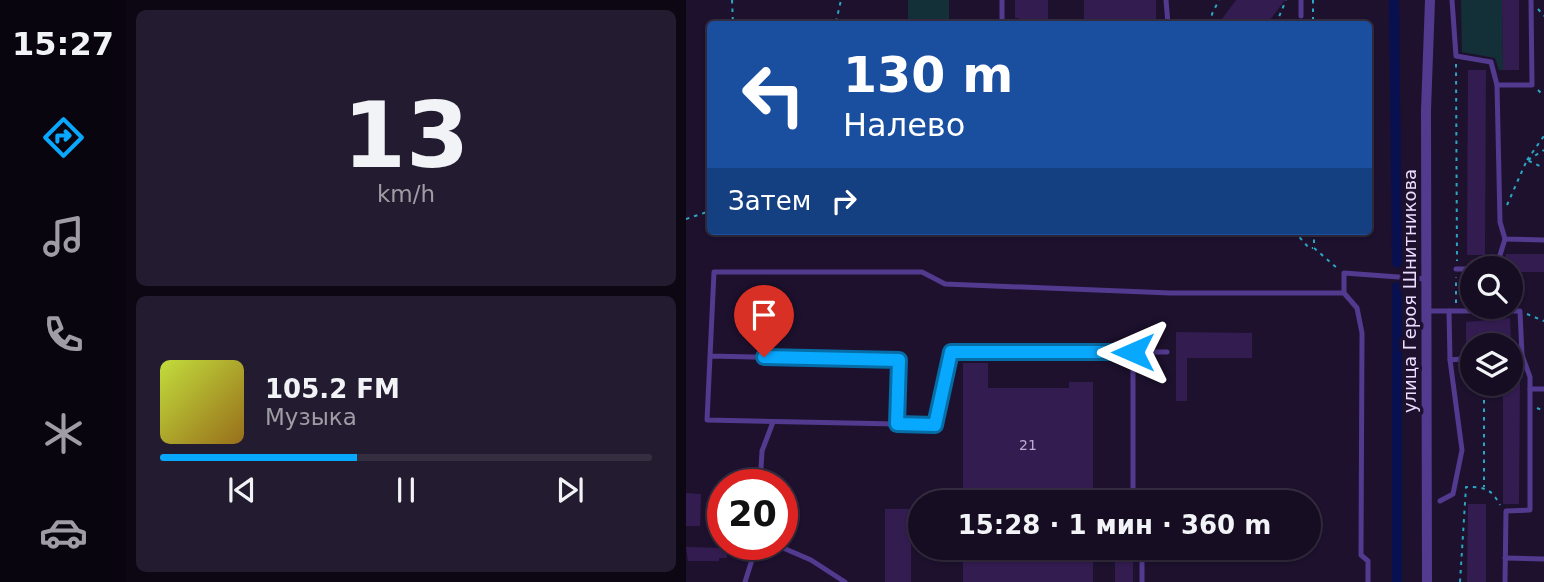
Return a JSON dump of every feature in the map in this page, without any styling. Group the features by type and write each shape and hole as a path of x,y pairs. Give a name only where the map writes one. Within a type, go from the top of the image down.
{"street":[{"name":"улица Героя Шнитникова","path":"1427,582 1426,110 1430,0"}],"lane":[{"path":"1002,0 1002,21"},
{"path":"1166,0 1168,21"},
{"path":"1301,0 1301,16"},
{"path":"1452,0 1456,56 1491,62 1497,85 1500,222 1505,239 1500,256"},
{"path":"1497,85 1532,85 1531,0"},
{"path":"1505,239 1544,240"},
{"path":"1167,352 951,352 935,425 707,420 714,272 922,272 945,284 1170,293 1344,293"},
{"path":"1368,582 1368,561 1361,555 1362,333 1357,308 1344,293 1344,273 1426,279"},
{"path":"1426,311 1460,311"},
{"path":"1440,501 1453,494 1462,450 1450,360 1449,311"},
{"path":"1133,352 1133,490"},
{"path":"710,356 899,360 897,424"},
{"path":"1505,582 1506,511 1530,510 1530,377 1523,358"},
{"path":"1450,360 1460,359"},
{"path":"1530,389 1544,389"},
{"path":"761,469 762,451 773,422"},
{"path":"798,554 845,582"},
{"path":"1505,558 1544,559"},
{"path":"745,582 752,560"},
{"path":"1142,560 1142,582"}],"path":[{"path":"732,0 733,21"},
{"path":"836,21 841,0"},
{"path":"1211,21 1219,0"},
{"path":"1277,21 1286,0"},
{"path":"1313,0 1313,21"},
{"path":"1456,56 1457,217"},
{"path":"1532,85 1544,96"},
{"path":"707,132 707,145"},
{"path":"1500,222 1527,160 1544,136"},
{"path":"1527,160 1544,150"},
{"path":"1527,160 1544,168"},
{"path":"686,219 707,212"},
{"path":"1298,235 1309,247 1314,248 1344,273"},
{"path":"1314,235 1314,248"},
{"path":"1523,312 1544,321"},
{"path":"1484,396 1484,488"},
{"path":"1460,582 1466,486 1493,491 1501,505 1510,510"}],"shaded area":[{"path":"908,0 949,0 949,21 908,21"},
{"path":"1461,0 1502,0 1503,70 1499,70 1495,58 1462,52"}],"building":[{"path":"1015,0 1048,0 1048,21 1019,21 1019,18 1015,18"},
{"path":"1084,0 1156,0 1156,21 1084,21"},
{"path":"1236,0 1285,0 1269,21 1222,19"},
{"path":"1502,0 1519,0 1519,70 1503,70"},
{"path":"1468,70 1486,70 1485,255 1467,255"},
{"path":"1544,254 1544,272 1523,272 1523,256 1506,256"},
{"path":"1510,319 1511,333 1466,333 1466,322"},
{"path":"1176,332 1252,333 1252,358 1187,358 1187,401 1176,401"},
{"path":"963,363 988,363 988,388 1069,388 1069,382 1093,382 1093,490 963,490"},
{"path":"1503,396 1520,396 1519,504 1503,504"},
{"path":"686,493 701,494 700,526 686,526"},
{"path":"1468,504 1486,504 1486,582 1467,582"},
{"path":"885,509 908,509 911,582 885,582"},
{"path":"686,547 707,548 707,560 719,560 719,561 688,561"},
{"path":"963,560 1093,560 1093,582 963,582"},
{"path":"1115,560 1133,560 1133,582 1115,582"}],"waterway":[{"path":"1394,0 1397,263"},
{"path":"1397,287 1397,582"}],"route":[{"path":"764,357 899,360 897,424 935,425 951,352 1133,352"}]}
